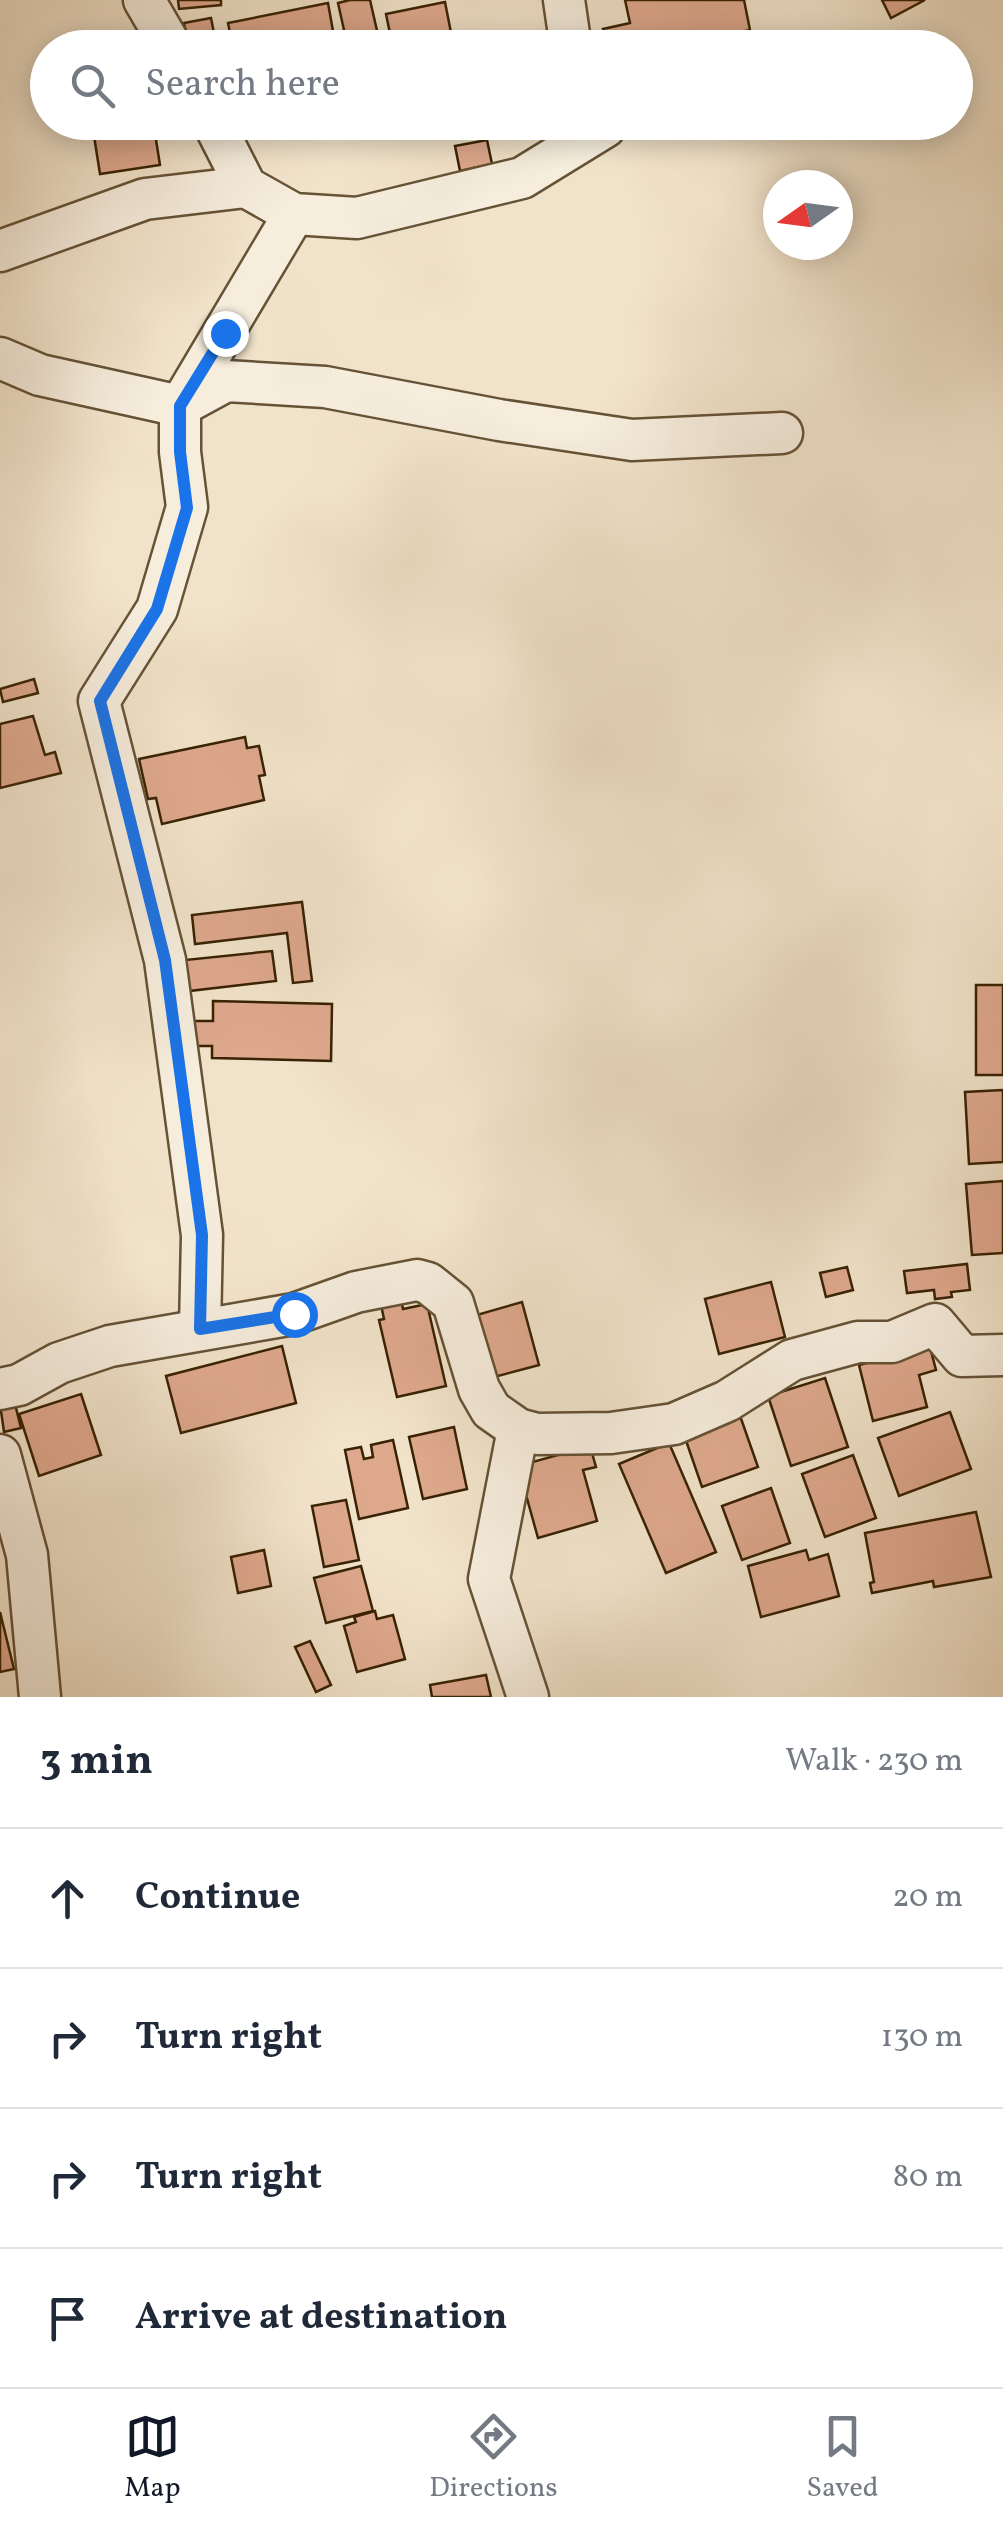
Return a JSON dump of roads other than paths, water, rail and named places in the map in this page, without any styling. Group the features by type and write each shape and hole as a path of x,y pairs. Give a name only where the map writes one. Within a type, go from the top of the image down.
{"street":[{"path":"144,0 162,30"},
{"path":"564,0 569,30"},
{"path":"222,140 246,187 294,214 357,218 522,178 584,140"},
{"path":"0,251 145,200 246,187"},
{"path":"200,1329 202,1235 165,960 100,701 157,609 187,508 180,452 180,406 294,214"},
{"path":"0,358 40,376 180,406 226,382 325,387 632,440 782,433"},
{"path":"0,1389 19,1385 59,1363 110,1346 294,1314 397,1282 417,1280 428,1283 453,1303 479,1389 491,1410 518,1430 537,1434 611,1433 674,1424 727,1401 792,1360 858,1342 892,1342 935,1324 962,1356 1003,1355"},
{"path":"518,1430 488,1579 528,1697"},
{"path":"0,1454 27,1555 40,1697"}]}
